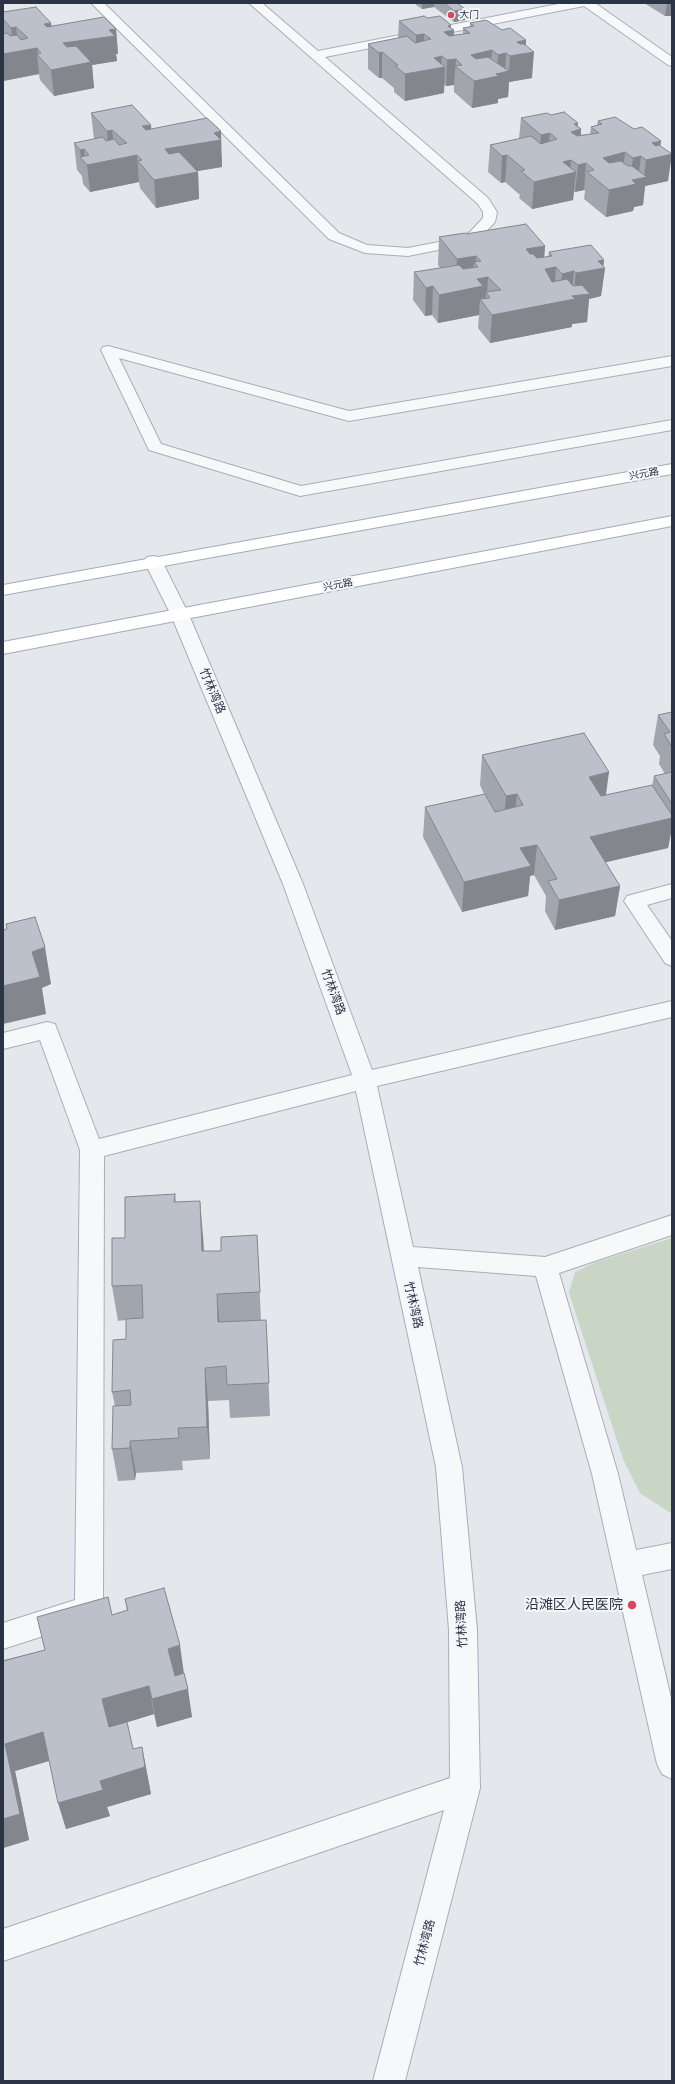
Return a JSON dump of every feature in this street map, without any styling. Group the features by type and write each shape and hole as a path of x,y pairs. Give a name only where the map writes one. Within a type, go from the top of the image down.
{"main road":[{"name":"兴元路","path":"3,590 672,469"},
{"name":"兴元路","path":"3,648 672,521"}],"street":[{"path":"97,3 334,236 365,249 408,252 464,241 475,235 483,228 490,219 490,212 483,201 255,3"},
{"path":"316,55 581,3"},
{"path":"587,3 665,55 672,47"},
{"path":"672,361 349,416 108,350 155,447 300,490 672,425"},
{"name":"竹林湾路","path":"153,562 180,615 293,884 365,1080 449,1467 463,1630 465,1788 389,2081"},
{"path":"672,891 634,901 672,958"},
{"path":"92,1150 365,1080 672,1009"},
{"path":"3,1041 47,1030 92,1150 89,1609 3,1636"},
{"path":"402,1256 545,1267 672,1225"},
{"path":"545,1267 605,1474 672,1764"},
{"path":"626,1565 672,1556"},
{"path":"3,1945 465,1788"}],"green space":[{"path":"672,1238 672,1514 640,1493 623,1459 569,1293 575,1272 596,1262"}],"building":[{"path":"444,3 457,3 465,9 454,11"},
{"path":"36,7 51,23 44,24 47,27 104,17 116,29 109,30 115,36 63,43 67,47 76,46 91,62 51,70 37,54 41,53 37,48 3,54 3,34 7,33 10,36 17,35 21,40 28,38 16,27 11,28 3,19 3,12"},
{"path":"424,16 427,18 440,16 451,25 448,26 454,30 444,32 449,36 470,33 463,28 474,26 470,23 486,20 502,30 510,28 526,40 517,42 524,44 534,52 510,56 506,53 498,55 492,50 471,55 476,59 488,57 509,71 496,74 499,76 474,81 455,66 462,65 456,59 447,60 442,56 434,58 445,67 405,74 395,66 398,65 382,52 379,53 368,44 407,36 415,43 431,39 424,34 416,35 399,21"},
{"path":"132,105 151,125 142,126 146,130 207,118 221,131 214,133 221,140 165,149 169,154 179,152 198,172 154,180 138,161 142,160 137,155 87,165 80,157 89,155 84,149 80,150 74,143 103,137 106,141 114,139 119,145 127,143 112,130 107,131 91,113"},
{"path":"564,112 578,123 574,124 581,129 571,132 577,136 599,133 591,127 602,124 598,121 615,117 634,129 642,127 661,141 652,143 656,146 659,145 672,154 646,160 641,156 633,158 625,152 603,158 609,163 621,161 628,166 632,166 647,177 632,180 636,184 609,190 587,172 594,170 586,163 578,165 571,160 563,162 576,172 534,182 521,171 525,170 507,155 502,156 490,145 531,136 541,144 557,139 550,133 541,135 521,118 547,113 551,115"},
{"path":"526,224 545,246 526,249 530,254 533,254 537,258 552,256 549,252 591,245 604,260 598,261 605,268 576,273 574,271 562,274 556,267 545,269 552,282 567,279 573,286 582,285 590,294 572,296 575,299 492,315 480,299 490,298 486,292 501,290 488,277 477,279 483,286 439,295 433,286 426,288 414,272 459,265 463,269 478,267 474,262 481,261 476,256 457,259 439,237"},
{"path":"672,712 672,747 664,734 670,732 658,715"},
{"path":"584,733 609,772 589,777 601,796 652,785 672,815 672,818 590,837 620,886 559,900 548,881 557,879 537,845 520,848 531,866 464,882 425,807 485,794 495,812 523,805 517,794 506,796 482,755"},
{"path":"672,772 672,804 654,776"},
{"path":"35,917 45,947 32,952 40,977 3,986 3,930 7,929 6,924"},
{"path":"175,1194 174,1202 200,1201 202,1251 221,1251 221,1237 257,1235 260,1292 217,1294 218,1322 266,1320 269,1383 227,1385 226,1366 205,1368 207,1427 178,1428 179,1438 130,1441 130,1448 112,1449 113,1406 131,1405 130,1390 112,1392 113,1340 126,1339 126,1319 143,1318 142,1285 112,1286 112,1238 125,1238 125,1197"},
{"path":"164,1588 180,1645 168,1649 175,1676 184,1673 188,1689 152,1699 149,1686 102,1699 109,1727 127,1722 133,1749 142,1747 145,1767 100,1781 103,1790 58,1803 43,1732 5,1744 20,1814 3,1819 3,1661 45,1650 37,1617 108,1597 112,1615 128,1610 125,1599"}],"place":[{"name":"大门","path":"451,15"},
{"name":"沿滩区人民医院","path":"632,1605"}]}
